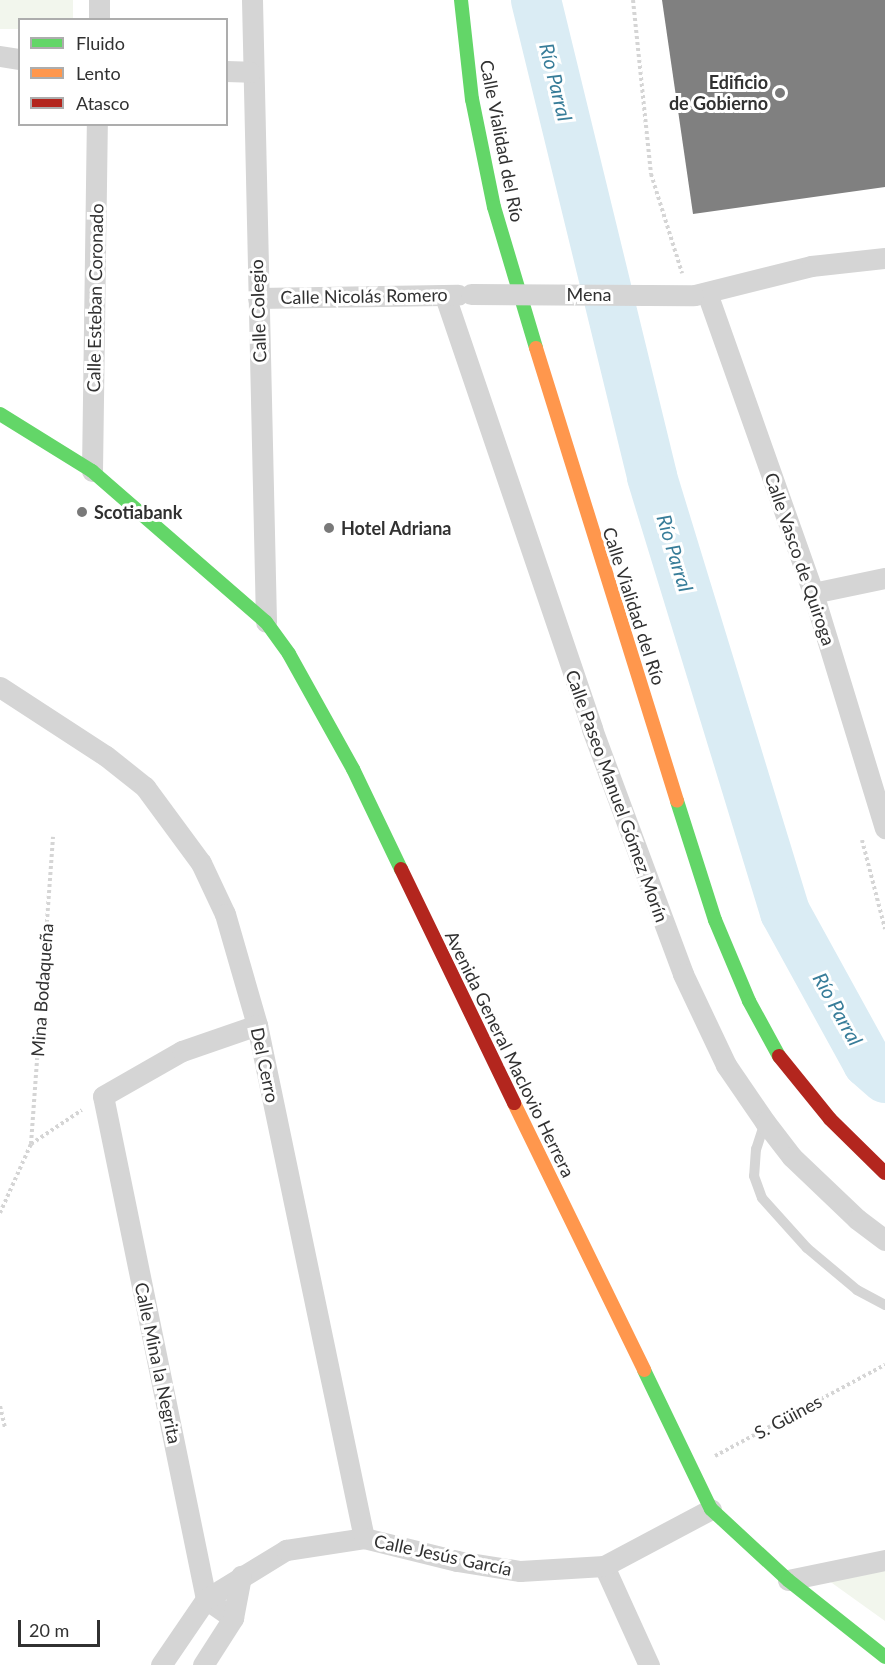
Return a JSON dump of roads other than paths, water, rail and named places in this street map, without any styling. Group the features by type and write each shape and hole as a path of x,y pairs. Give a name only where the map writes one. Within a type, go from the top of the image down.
{"street":[{"path":"99,0 99,18"},
{"name":"Calle Colegio","path":"252,0 250,72 266,622"},
{"name":"Calle Vialidad del Río","path":"461,0 472,99 494,207 567,455 715,920 749,1001 776,1052 830,1119 885,1173"},
{"path":"0,56 18,58"},
{"path":"228,71 250,72"},
{"name":"Calle Esteban Coronado","path":"92,471 97,126"},
{"name":"Mena","path":"471,294 700,294 792,269 885,258"},
{"name":"Calle Nicolás Romero","path":"258,298 471,294"},
{"name":"Calle Vasco de Quiroga","path":"700,294 813,593 885,828"},
{"name":"Calle Paseo Manuel Gómez Morín","path":"445,296 652,896 683,974 726,1065 765,1122 792,1157 885,1240"},
{"name":"Avenida General Maclovio Herrera","path":"0,414 92,471 266,622 289,654 353,769 711,1509 788,1580 885,1657"},
{"path":"813,593 885,578"},
{"name":"Del Cerro","path":"0,687 113,762 145,787 201,863 225,914 257,1025 364,1538"},
{"name":"Calle Mina la Negrita","path":"206,1599 103,1096 182,1051 257,1025"},
{"name":"Calle Jesús García","path":"161,1665 206,1599 286,1550 364,1538 458,1561 520,1571 604,1566 711,1509"},
{"path":"788,1580 885,1560"},
{"path":"604,1566 649,1665"},
{"path":"203,1665 233,1618 241,1576"},
{"path":"206,1599 233,1618"}],"lane":[{"path":"765,1122 756,1149 754,1176 762,1198 807,1248 857,1290 885,1305"}],"waterway":[{"name":"Río Parral","path":"536,0 652,477 785,912 868,1063 885,1078"}],"place":[{"name":"Edificio de Gobierno","path":"780,93"},
{"name":"Scotiabank","path":"82,512"},
{"name":"Hotel Adriana","path":"329,528"}]}
